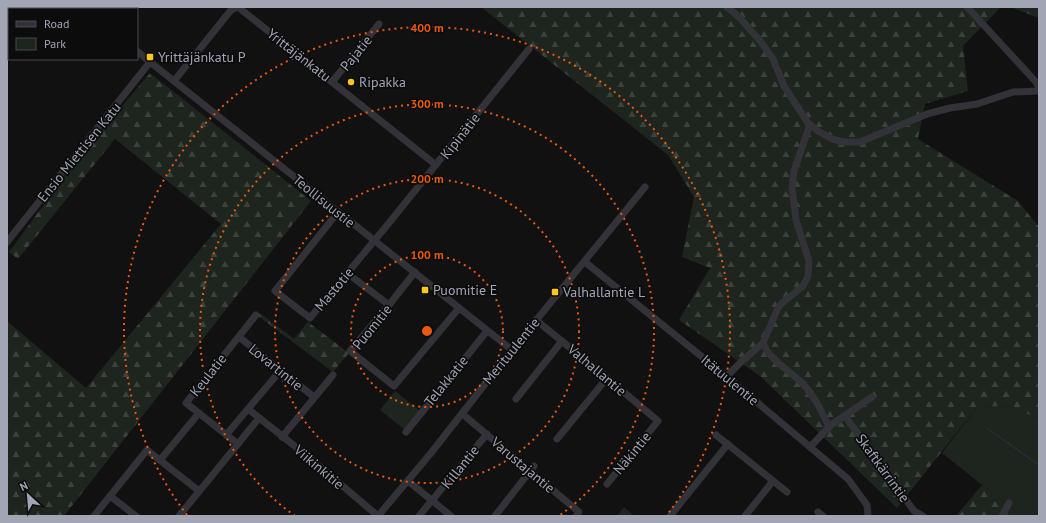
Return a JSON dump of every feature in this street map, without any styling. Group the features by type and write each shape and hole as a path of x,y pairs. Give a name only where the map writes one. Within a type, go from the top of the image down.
{"street":[{"name":"Yrittäjänkatu","path":"174,81 231,10 238,7 436,165"},
{"path":"727,7 739,17 761,42 773,59 784,86 808,123 832,139 844,142 860,142 927,114 950,108 977,104 1013,92 1039,90 1036,82 967,7"},
{"name":"Pajatie","path":"332,82 379,24"},
{"name":"Kipinätie","path":"375,240 529,49"},
{"name":"Teollisuustie","path":"138,52 512,350"},
{"name":"Ensio Miettisen Katu","path":"7,242 150,62"},
{"path":"726,377 763,343 782,303 803,286 808,276 809,261 796,220 792,188 794,171 810,124"},
{"name":"Merituulentie","path":"378,516 408,481 536,320 645,188"},
{"name":"Mastotie","path":"338,212 275,291 310,318 375,240"},
{"name":"Itätuulentie","path":"585,262 848,479 867,505 868,516"},
{"name":"Puomitie","path":"415,272 389,306 350,351 394,386 459,308"},
{"path":"347,273 389,306"},
{"name":"Keulatie","path":"238,444 186,403 256,315"},
{"name":"Valhallantie","path":"536,320 658,421"},
{"name":"Telakkatie","path":"406,432 487,331"},
{"name":"Lovartintie","path":"239,337 314,397"},
{"path":"516,399 562,341"},
{"path":"763,343 771,356 803,384 812,395 829,427"},
{"path":"226,435 280,371"},
{"path":"282,437 333,375"},
{"path":"557,439 607,378"},
{"path":"810,447 829,427 872,397"},
{"name":"Viikinkitie","path":"248,409 378,516"},
{"path":"160,460 199,413"},
{"name":"Skaftkärrintie","path":"845,416 914,511 923,516"},
{"name":"Varustajantie","path":"466,417 532,469 578,514"},
{"path":"179,516 259,418"},
{"name":"Näkintie","path":"606,484 658,421"},
{"name":"Killantie","path":"419,516 487,434"},
{"path":"716,435 787,492"},
{"path":"672,515 728,444"},
{"path":"94,516 147,450 199,491"},
{"path":"495,516 532,469"},
{"path":"408,481 451,516"},
{"path":"745,516 773,481"},
{"path":"110,496 136,516"},
{"path":"1002,516 1008,502"}],"green space":[{"path":"481,7 1001,7 963,46 968,91 925,104 918,139 1018,201 1039,227 1039,419 1009,406 977,407 897,508 760,376 679,320 710,268 682,257 694,197 668,155"},
{"path":"1010,7 1039,7 1039,18"},
{"path":"150,73 311,201 64,516 7,516 7,321 86,388 221,224 115,139 18,259 9,252 79,157"},
{"path":"260,313 294,339 308,322 349,353 333,372 258,316"},
{"path":"395,391 420,411 405,430 380,410"},
{"path":"1009,406 1039,419 1039,516 1023,516 942,453 977,407"},
{"path":"982,485 1023,516 956,516"},
{"path":"624,507 634,516 617,516"}],"waterway":[{"path":"988,429 1039,465"}],"place":[{"name":"Yrittäjänkatu P","path":"150,57"},
{"name":"Ripakka","path":"351,82"},
{"name":"Puomitie E","path":"425,290"},
{"name":"Valhallantie L","path":"555,292"}]}
